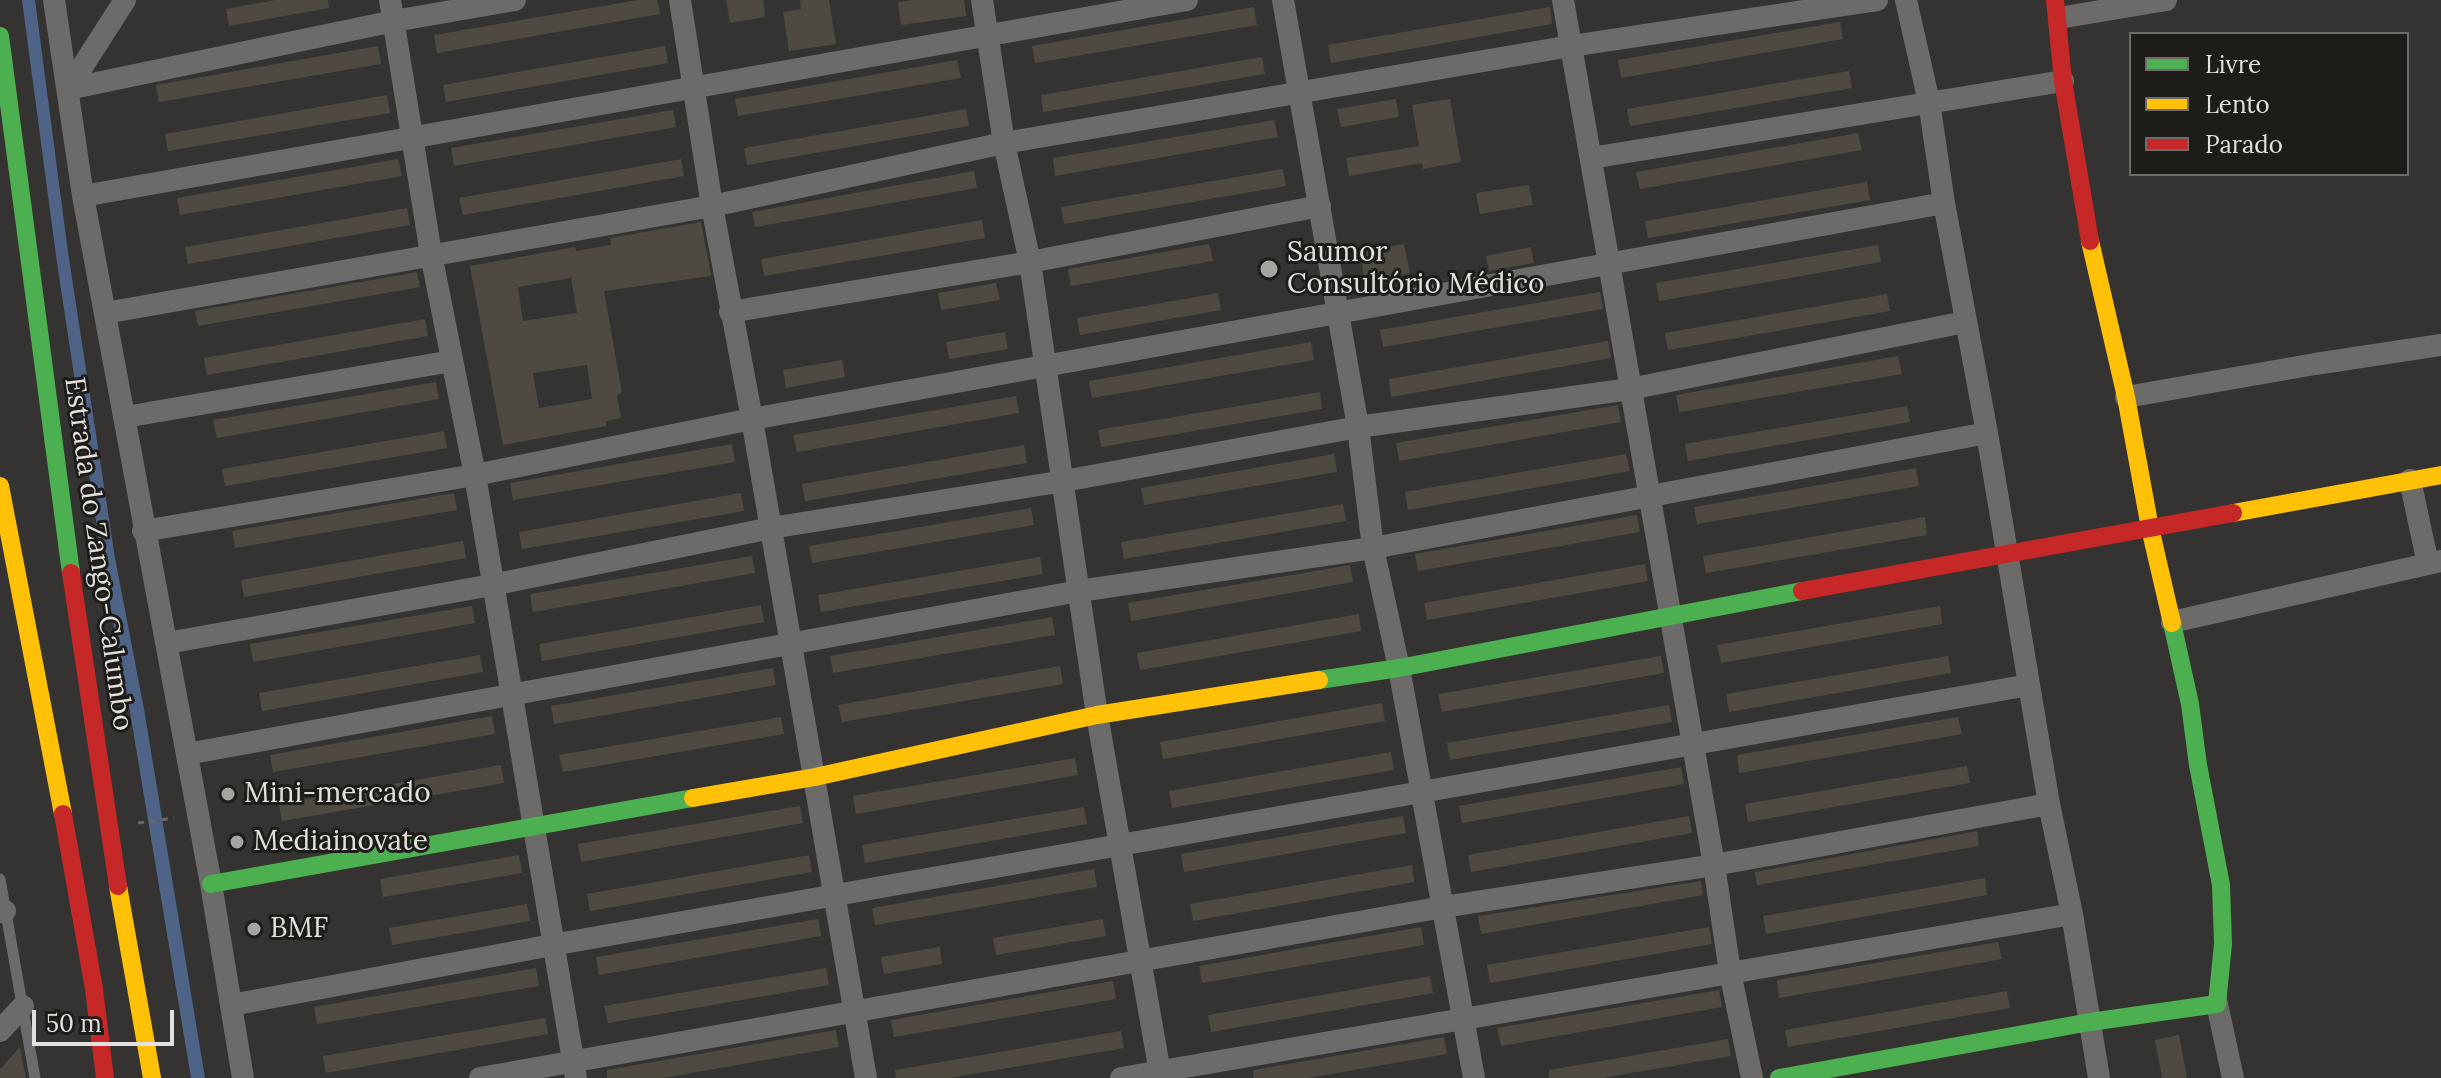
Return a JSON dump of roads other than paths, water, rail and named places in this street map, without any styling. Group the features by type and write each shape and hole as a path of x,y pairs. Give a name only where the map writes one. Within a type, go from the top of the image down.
{"street":[{"path":"54,0 83,196 211,884 243,1078"},
{"path":"68,89 392,11 515,0"},
{"path":"680,0 730,312 752,419 866,1078"},
{"path":"982,0 1004,143 1030,262 1097,715 1160,1075"},
{"path":"83,196 1187,0"},
{"path":"1283,0 1358,427 1373,548 1423,792 1474,1078"},
{"path":"1563,0 1651,498 1730,972 1752,1078"},
{"path":"105,313 712,206 1004,143 1571,46 1877,0"},
{"path":"1906,0 1929,102 1944,203 2099,1078"},
{"path":"2166,0 2057,9 2063,81 2089,239 2126,397 2150,528 2190,704 2198,765 2221,885 2223,944 2217,1004 2233,1078"},
{"path":"68,89 117,2"},
{"path":"392,11 431,254 475,475 574,1069"},
{"name":"Estrada do Zango-Calumbo","path":"0,36 62,516 115,868 152,1078"},
{"path":"1591,158 2063,81"},
{"path":"143,531 475,475 752,419 1944,203"},
{"path":"730,312 1030,262 1320,206"},
{"path":"167,643 492,585 771,528 1064,481 1358,427 1630,389 1965,322"},
{"path":"2126,397 2441,345"},
{"path":"125,417 452,361"},
{"path":"187,754 1079,591 1373,548 1987,433"},
{"path":"211,884 815,777 1097,715 1399,668 1670,615 2441,475"},
{"path":"2172,622 2434,562 2410,480"},
{"path":"0,486 79,899 105,1078"},
{"path":"231,1005 552,945 2029,685"},
{"path":"480,1078 574,1069 855,1011 1443,907 1714,865 2049,804"},
{"path":"1121,1078 1160,1075 1464,1017 2072,914"},
{"path":"1779,1078 2090,1022 2217,1004"},
{"path":"0,1031 23,1006"}],"lane":[{"path":"0,879 3,912 35,1078"}],"water":[{"path":"22,0 35,0 68,252 115,558 144,709 205,1078 191,1078 102,561 56,256"}],"place":[{"name":"Saumor Consultório Médico","path":"1269,269"},
{"name":"Mini-mercado","path":"228,794"},
{"name":"Mediainovate","path":"237,842"},
{"name":"BMF","path":"254,929"}]}
